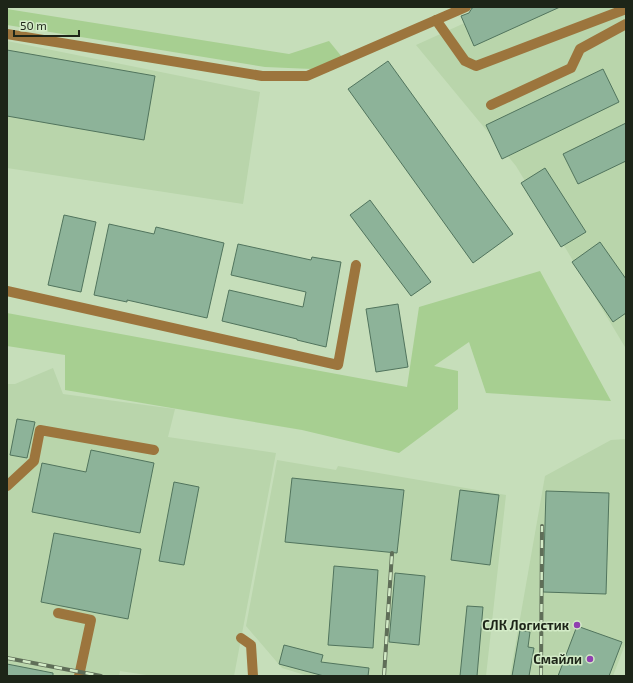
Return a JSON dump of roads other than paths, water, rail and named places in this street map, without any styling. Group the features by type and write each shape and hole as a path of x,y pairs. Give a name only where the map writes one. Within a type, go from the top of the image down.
{"street":[{"path":"7,34 262,76 307,76 466,7"},
{"path":"436,20 465,61 476,66 626,9"},
{"path":"491,105 571,68 580,49 626,24"},
{"path":"7,291 338,365 356,265"},
{"path":"7,486 34,461 40,430 154,450"},
{"path":"58,613 91,620 79,676"},
{"path":"241,638 251,645 253,676"}],"railway":[{"path":"541,676 542,526"},
{"path":"384,676 392,553"},
{"path":"7,658 101,676"}],"place":[{"name":"СЛК Логистик","path":"577,625"},
{"name":"Смайли","path":"590,659"}]}
